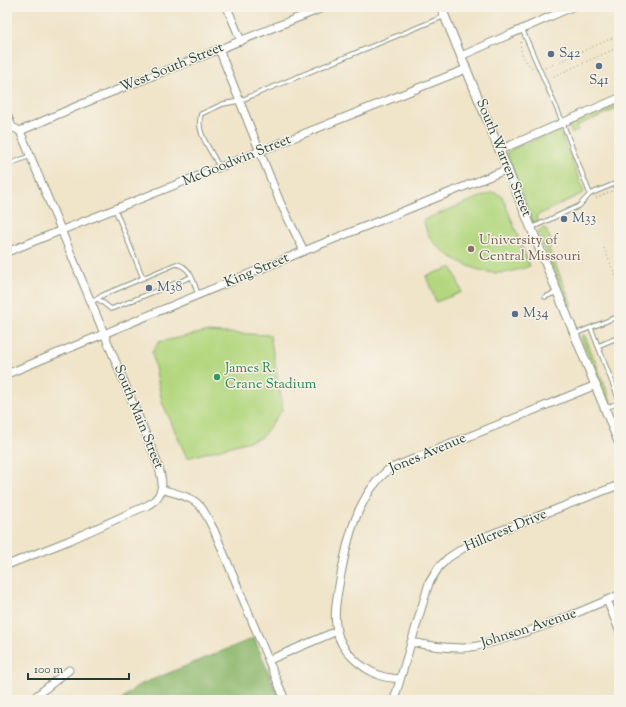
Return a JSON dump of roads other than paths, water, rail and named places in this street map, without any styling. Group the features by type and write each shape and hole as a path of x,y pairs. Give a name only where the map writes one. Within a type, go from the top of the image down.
{"street":[{"path":"227,7 241,41"},
{"name":"West South Street","path":"20,131 82,104 325,7"},
{"name":"South Warren Street","path":"441,7 619,443"},
{"path":"461,56 572,7"},
{"path":"219,49 283,209 304,251"},
{"name":"McGoodwin Street","path":"7,252 466,69"},
{"path":"500,150 619,98"},
{"name":"South Main Street","path":"7,114 12,127 20,131 62,230 95,300 104,334 162,475 161,489 188,498 199,505 203,511 214,530 285,700"},
{"name":"King Street","path":"7,374 304,251 508,169"},
{"name":"Jones Avenue","path":"400,679 380,676 361,666 344,647 337,632 336,599 346,547 356,516 373,486 382,475 390,469 596,385"},
{"name":"Hillcrest Drive","path":"394,700 429,583 439,567 448,558 468,545 489,535 619,485"},
{"path":"7,566 68,541 148,505 156,498 161,489"},
{"name":"Johnson Avenue","path":"411,642 435,647 463,648 476,646 531,631 619,595"},
{"path":"607,600 619,630"},
{"path":"269,660 337,632"},
{"path":"31,700 69,670"}],"lane":[{"path":"220,168 203,138 201,130 201,114 223,104 239,101 445,16"},
{"path":"522,29 562,122 590,194"},
{"path":"7,165 31,156"},
{"path":"531,228 579,206 590,194 619,182"},
{"path":"115,210 143,278"},
{"path":"191,277 111,309 95,300 103,295 176,264 185,267 191,277 198,295"},
{"path":"545,297 558,292"},
{"path":"575,334 619,316"},
{"path":"591,328 619,400"},
{"path":"598,346 619,337"},
{"path":"605,408 619,403"}],"place":[{"name":"S42","path":"551,54"},
{"name":"S41","path":"599,66"},
{"name":"M33","path":"564,219"},
{"name":"University of Central Missouri","path":"471,249"},
{"name":"M38","path":"149,288"},
{"name":"M34","path":"515,314"},
{"name":"James R. Crane Stadium","path":"217,377"}]}
